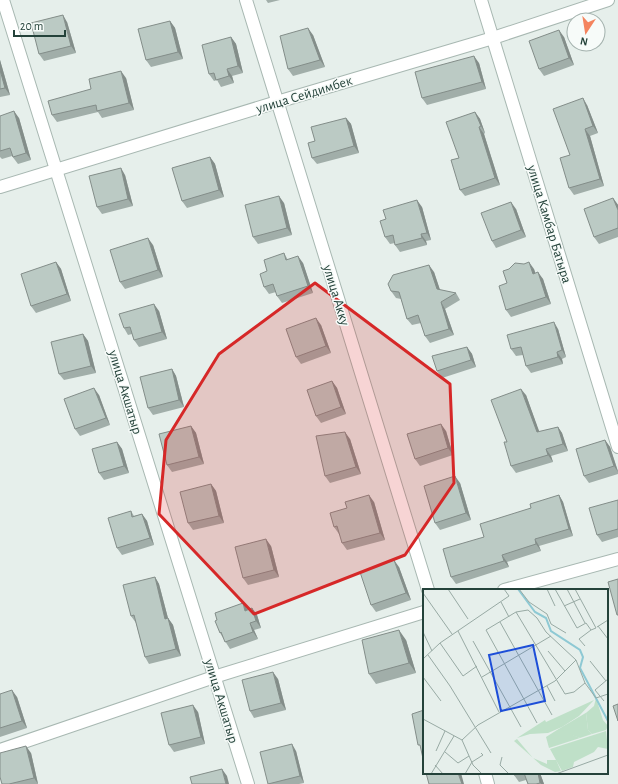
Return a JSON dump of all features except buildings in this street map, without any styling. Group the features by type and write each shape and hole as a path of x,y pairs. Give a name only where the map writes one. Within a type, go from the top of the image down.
{"street":[{"name":"улица Акшатыр","path":"3,0 248,784"},
{"name":"улица Акку","path":"246,0 428,589"},
{"name":"улица Камбар Батыра","path":"481,0 618,447"},
{"name":"улица Сейдимбек","path":"0,187 277,102 493,38 608,0"},
{"path":"508,589 618,559"},
{"path":"0,750 214,677 423,612"},
{"path":"485,774 488,784"}],"highlighted area":[{"path":"315,283 450,384 454,483 405,555 254,614 159,514 166,440 219,354"}]}
